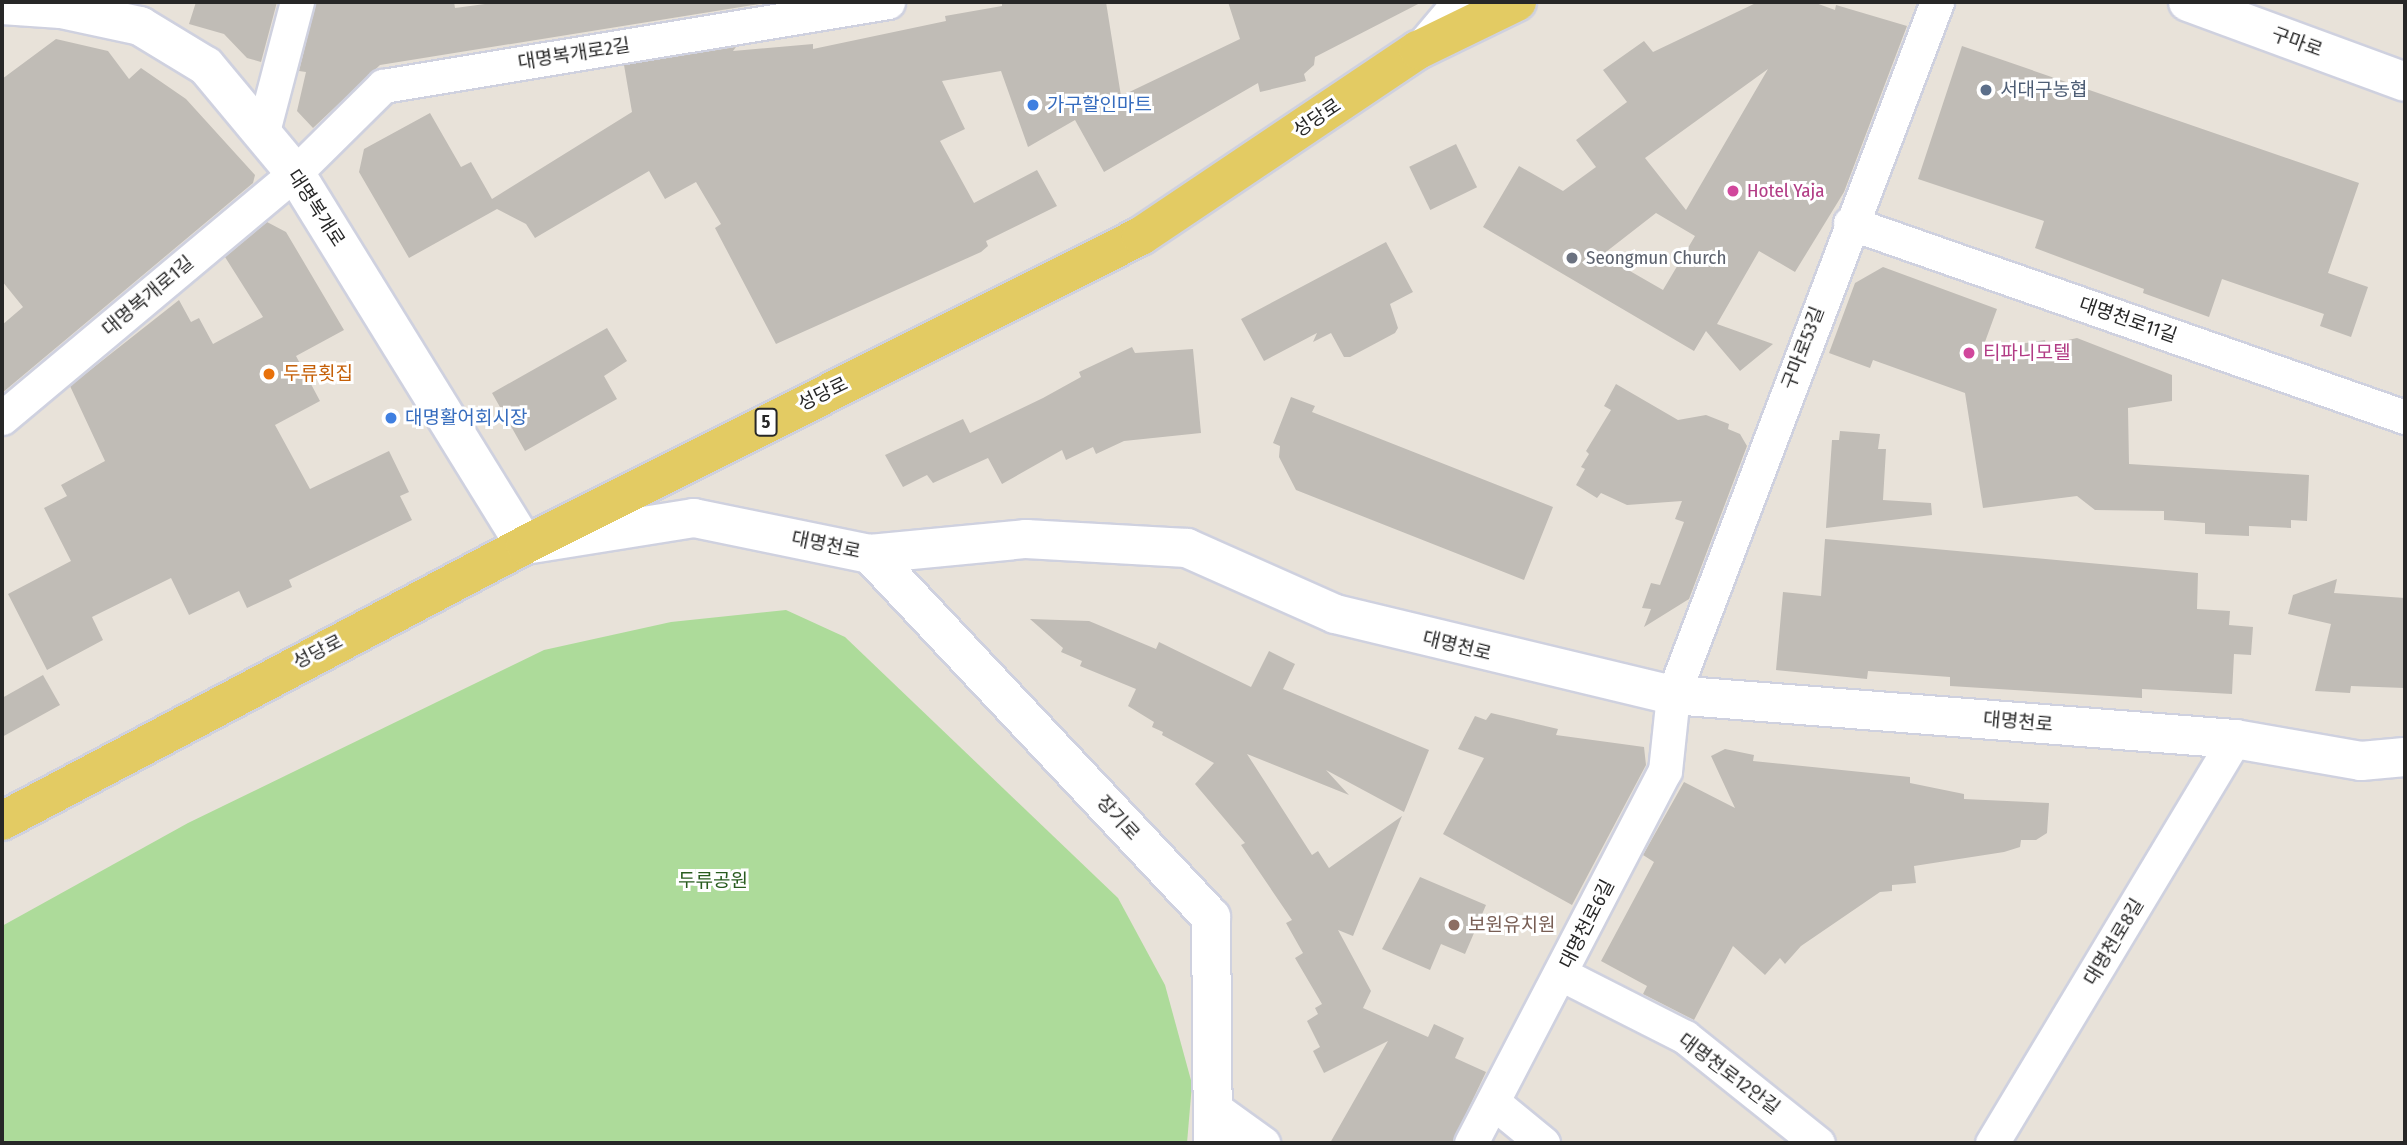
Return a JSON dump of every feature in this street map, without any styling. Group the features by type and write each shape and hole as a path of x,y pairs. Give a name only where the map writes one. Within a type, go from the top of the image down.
{"main road":[{"name":"성당로","path":"2,821 525,545 1141,236 1418,50 1517,2"}],"street":[{"path":"262,135 297,2"},
{"name":"대명복개로2길","path":"295,173 383,86 888,2"},
{"path":"1418,50 1460,2"},
{"name":"구마로53길","path":"1673,695 1850,223 1937,2"},
{"name":"구마로","path":"2188,2 2405,82"},
{"name":"대명복개로","path":"2,5 61,9 140,26 206,66 295,173 525,545"},
{"name":"대명복개로1길","path":"2,418 295,173"},
{"name":"대명천로11길","path":"1850,223 2405,417"},
{"name":"대명천로","path":"525,545 694,518 870,554 1026,539 1187,548 1335,614 1673,695 2235,739 2361,761 2405,757"},
{"name":"장기로","path":"870,554 1211,917 1213,1125"},
{"name":"대명천로6길","path":"1471,1143 1665,771 1673,695"},
{"name":"대명천로8길","path":"1992,1143 2235,739"},
{"name":"대명천로12안길","path":"1561,974 1685,1037 1818,1143"},
{"path":"1493,1102 1543,1143"},
{"path":"1213,1125 1264,1143"}],"green space":[{"name":"두류공원","path":"786,610 845,637 1118,898 1165,985 1192,1084 1187,1143 2,1143 2,926 188,823 544,650 671,622"}],"building":[{"path":"196,2 277,2 261,62 247,58 224,34 189,24"},
{"path":"316,2 454,2 455,8 500,2 771,2 380,65 313,128 297,111 306,72 299,71"},
{"path":"1002,2 1106,2 1121,96 1240,39 1228,2 1422,2 1315,57 1314,65 1304,74 1306,81 1260,92 1258,83 1104,172 1075,120 1028,147 1001,71 942,81 965,129 940,141 974,203 1037,170 1057,206 986,241 988,246 981,252 776,344 715,228 721,224 696,182 665,199 649,171 535,238 526,224 497,209 409,258 359,172 364,149 430,113 461,167 471,162 492,199 632,112 624,65 736,47 733,51 813,44 813,49 946,21 945,16 1002,6"},
{"path":"1758,2 1813,2 1835,10 1836,5 1907,26 1844,192 1795,272 1759,251 1717,324 1773,344 1740,371 1706,331 1694,351 1483,227 1519,166 1563,191 1596,167 1576,140 1627,102 1603,70 1644,41 1653,52","holes":["1768,69 1686,210 1645,158","1656,213 1695,236 1663,290 1602,255"]},
{"path":"56,39 108,51 129,79 141,68 186,99 255,175 253,183 2,393 2,325 23,307 2,281 2,79"},
{"path":"1962,46 2359,183 2328,273 2368,287 2351,337 2320,326 2324,314 2222,279 2209,317 2143,293 2144,289 2035,248 2044,221 1918,179"},
{"path":"1456,144 1477,187 1430,210 1409,167"},
{"path":"267,222 286,232 344,330 296,356 320,401 275,425 310,489 389,451 409,492 400,496 412,520 289,580 292,587 247,608 239,591 189,615 171,578 92,617 103,640 47,670 8,594 71,561 44,508 67,496 61,485 105,461 70,386 179,300 191,322 199,318 213,344 263,317 225,257"},
{"path":"1386,242 1413,292 1390,304 1398,328 1395,333 1350,357 1344,357 1331,333 1313,342 1317,333 1264,361 1241,319"},
{"path":"1883,267 1997,309 1982,350 2045,340 2046,345 2077,338 2172,375 2172,401 2128,408 2129,464 2309,475 2307,521 2291,520 2291,528 2249,526 2249,536 2205,534 2205,523 2164,520 2164,511 2095,510 2077,496 1983,508 1965,393 1873,360 1870,368 1829,353 1855,283"},
{"path":"607,328 627,361 604,376 617,399 525,451 492,393"},
{"path":"1132,347 1135,353 1193,349 1201,433 1124,441 1096,454 1093,447 1066,460 1062,450 1002,484 988,458 933,483 927,475 903,487 885,455 963,419 970,433 1043,398 1081,377 1079,372"},
{"path":"1616,384 1678,420 1706,415 1729,424 1728,429 1740,434 1747,446 1689,599 1644,627 1651,609 1642,608 1651,583 1660,585 1684,522 1675,519 1682,501 1627,505 1601,493 1597,498 1576,485 1585,469 1581,467 1589,454 1586,451 1611,410 1604,406"},
{"path":"1291,397 1315,406 1312,412 1553,507 1524,580 1296,490 1279,457 1280,446 1273,443"},
{"path":"1840,431 1880,434 1878,449 1886,449 1883,500 1931,503 1932,515 1826,528 1832,440 1839,440"},
{"path":"1825,539 2198,573 2197,609 2230,611 2229,625 2253,627 2251,655 2234,654 2232,694 2142,689 2142,698 1950,686 1950,677 1868,671 1867,679 1776,670 1783,592 1821,596"},
{"path":"2337,579 2334,593 2405,598 2405,688 2351,686 2350,693 2315,691 2331,624 2288,614 2293,595"},
{"path":"1030,619 1089,621 1156,649 1159,642 1251,687 1269,651 1295,664 1283,689 1429,750 1404,812 1326,770 1349,795 1247,754 1312,855 1318,851 1329,868 1402,816 1353,936 1338,930 1371,991 1363,1008 1428,1037 1434,1024 1464,1038 1455,1058 1486,1072 1452,1143 1330,1143 1388,1041 1324,1073 1313,1051 1320,1047 1307,1021 1318,1014 1315,1008 1322,1004 1295,958 1303,953 1286,923 1292,920 1241,845 1245,843 1195,784 1214,763 1162,735 1163,732 1152,727 1154,722 1128,706 1136,689 1080,666 1082,661 1061,652 1063,648"},
{"path":"43,675 60,705 2,737 2,698"},
{"path":"1491,713 1558,729 1556,735 1644,747 1646,765 1572,905 1443,834 1484,758 1458,749 1475,716 1486,720"},
{"path":"1725,749 1754,755 1753,761 1910,777 1910,783 1964,794 1964,799 2049,803 2047,833 2036,840 2021,840 2020,847 2004,852 1914,866 1916,883 1892,885 1892,891 1880,892 1801,946 1785,964 1780,958 1765,975 1733,946 1694,1020 1643,994 1647,986 1601,961 1654,862 1643,855 1684,782 1735,808 1711,756"},
{"path":"1420,877 1486,905 1465,954 1441,944 1430,970 1382,949"}],"place":[{"name":"서대구농협","path":"1986,90"},
{"name":"가구할인마트","path":"1033,105"},
{"name":"Hotel Yaja","path":"1733,191"},
{"name":"Seongmun Church","path":"1572,258"},
{"name":"티파니모텔","path":"1969,353"},
{"name":"두류횟집","path":"269,374"},
{"name":"대명활어회시장","path":"391,418"},
{"name":"보원유치원","path":"1454,925"}]}
